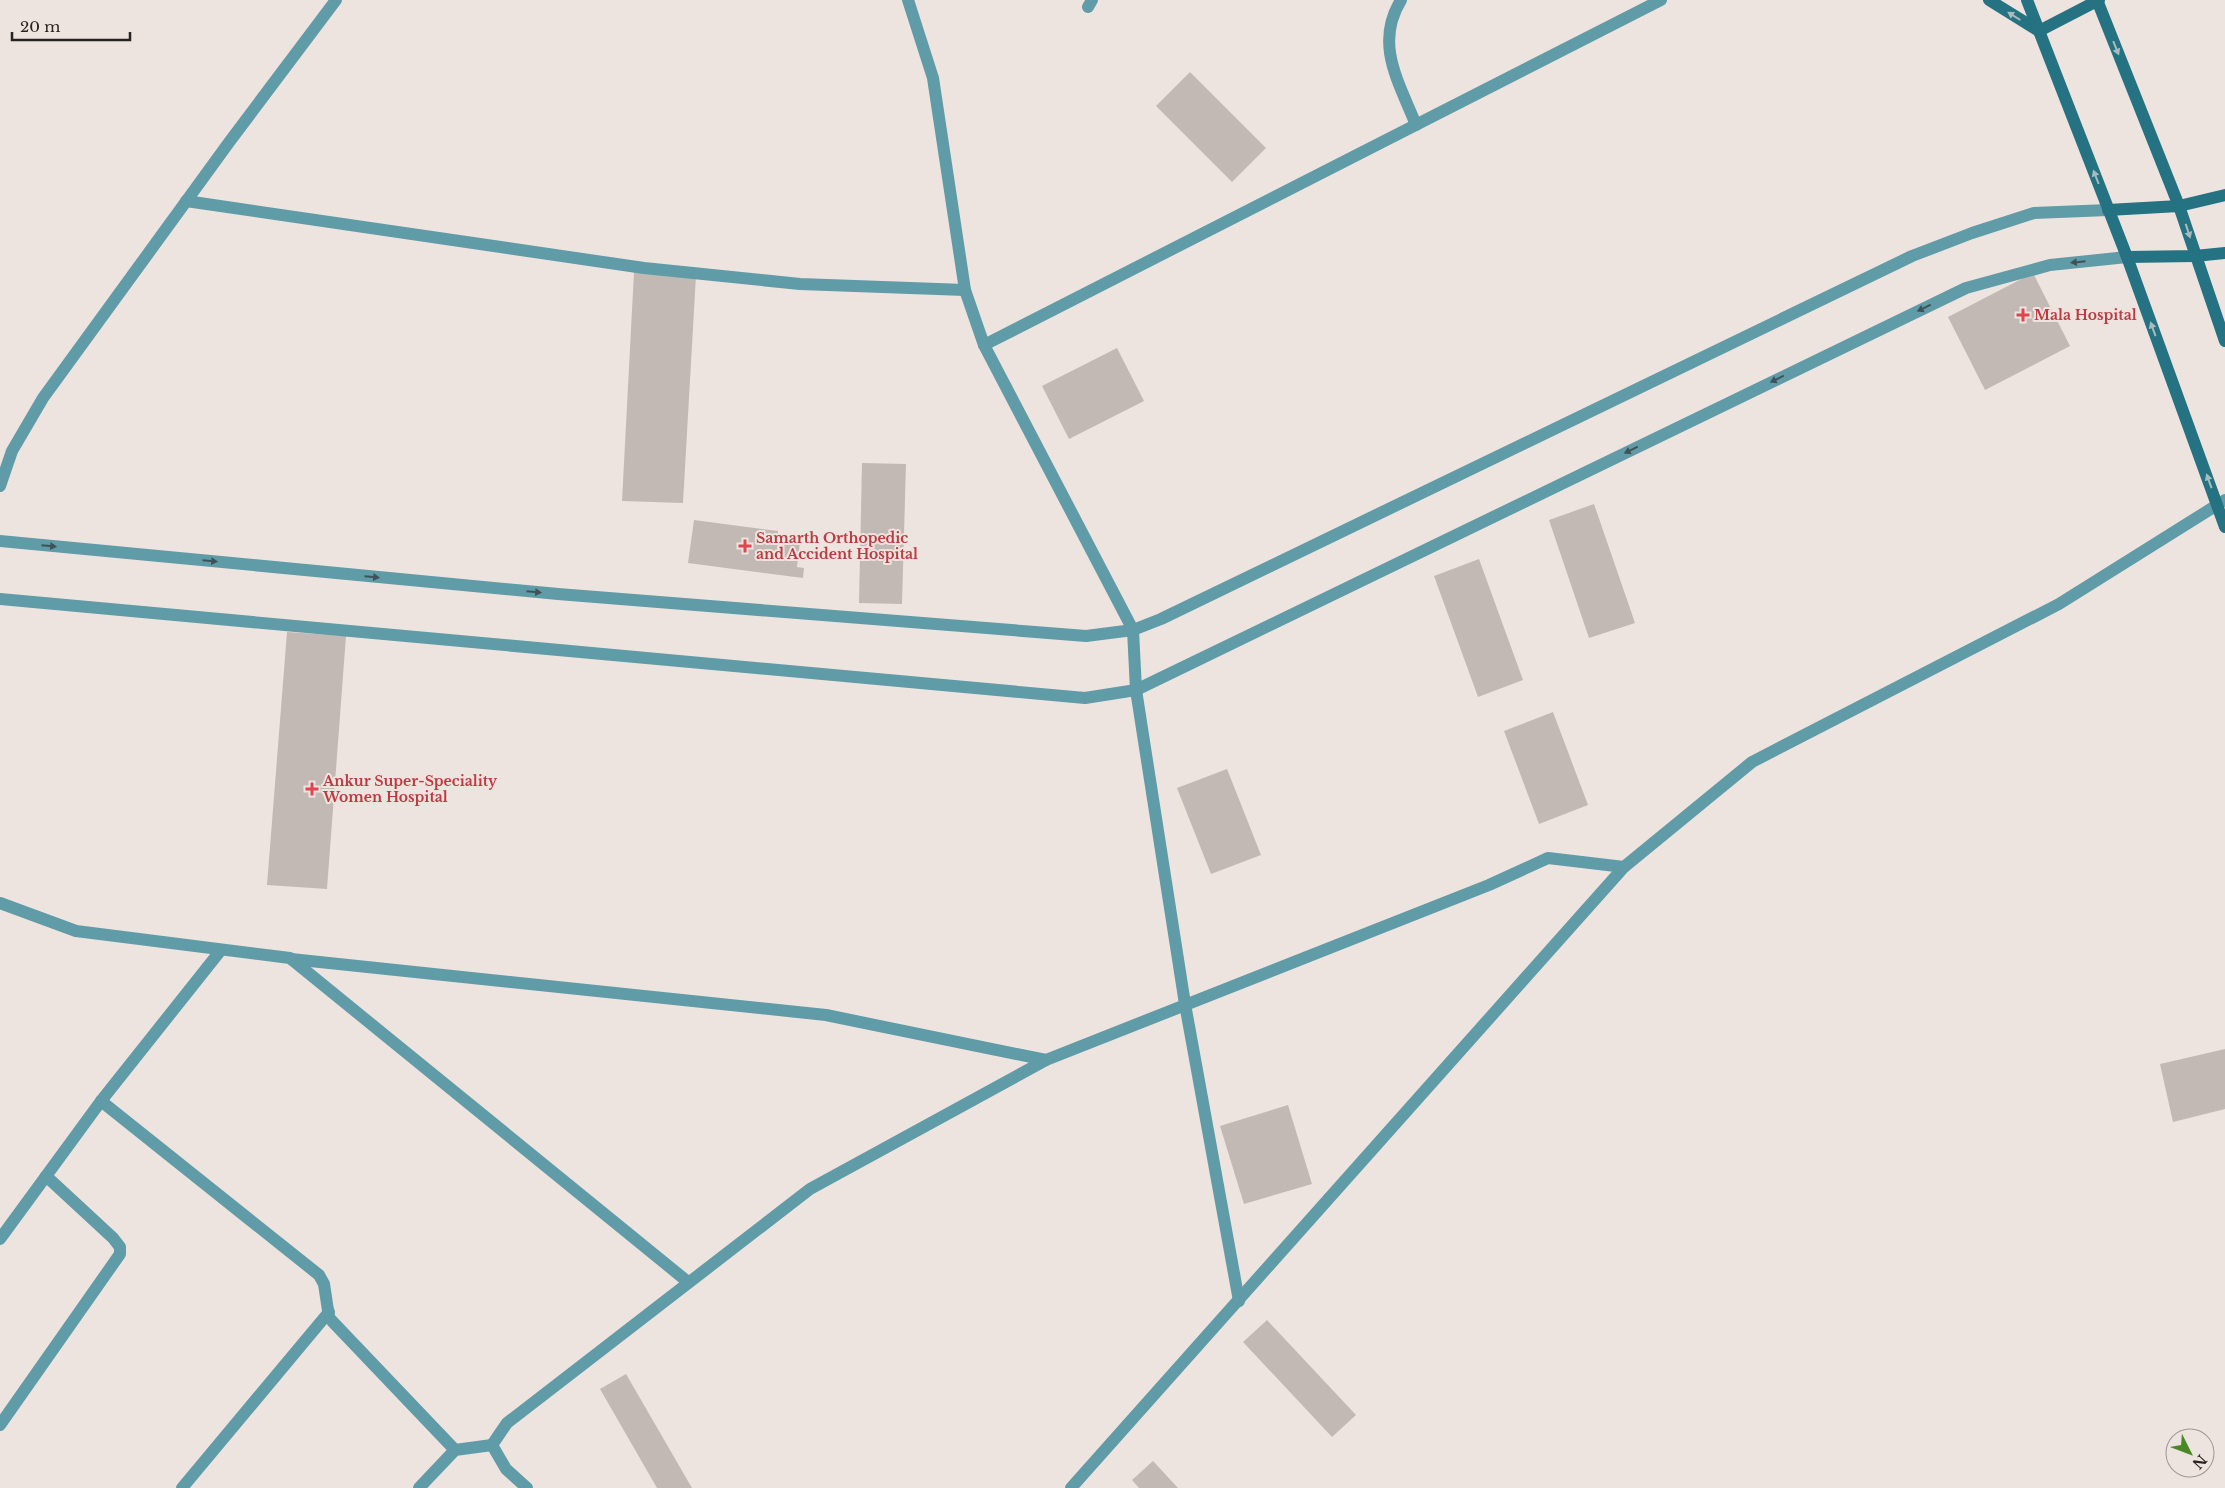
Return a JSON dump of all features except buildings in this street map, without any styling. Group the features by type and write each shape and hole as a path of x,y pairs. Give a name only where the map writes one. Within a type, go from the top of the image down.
{"main road":[{"path":"1989,0 2039,31"},
{"path":"2027,0 2222,502 2225,528"},
{"path":"2039,31 2098,1 2179,206 2225,341"},
{"path":"2108,210 2179,206 2225,194"},
{"path":"2127,257 2196,256 2225,253"}],"street":[{"path":"0,486 12,451 43,398 186,201 336,0"},
{"path":"908,0 933,78 965,290 984,345 1133,630 1136,690 1185,1004 1239,1301"},
{"path":"1401,0 1394,11 1387,34 1389,55 1416,125"},
{"path":"984,345 1661,0"},
{"path":"186,201 654,269 800,284 965,290"},
{"path":"0,542 558,594 1086,636 1133,630 1161,619 1912,256 1972,233 2034,213 2108,210"},
{"path":"0,599 1085,698 1136,690 1966,288 2050,265 2127,257"},
{"path":"1071,1488 1624,867 1752,762 2059,604 2222,502"},
{"path":"492,1446 507,1423 810,1189 1046,1060 1489,885 1548,858 1624,867"},
{"path":"0,903 76,931 290,958 826,1015 1046,1060"},
{"path":"0,1239 101,1101 221,950"},
{"path":"290,958 688,1282"},
{"path":"101,1101 319,1275 324,1284 328,1312 332,1321 456,1450"},
{"path":"0,1425 120,1254 120,1247 113,1238 46,1176"},
{"path":"182,1488 328,1312"},
{"path":"420,1488 456,1450 492,1446"},
{"path":"492,1446 506,1469 527,1488"}],"place":[{"name":"Mala Hospital","path":"2023,315"},
{"name":"Samarth Orthopedic and Accident Hospital","path":"745,546"},
{"name":"Ankur Super-Speciality Women Hospital","path":"312,789"}]}
